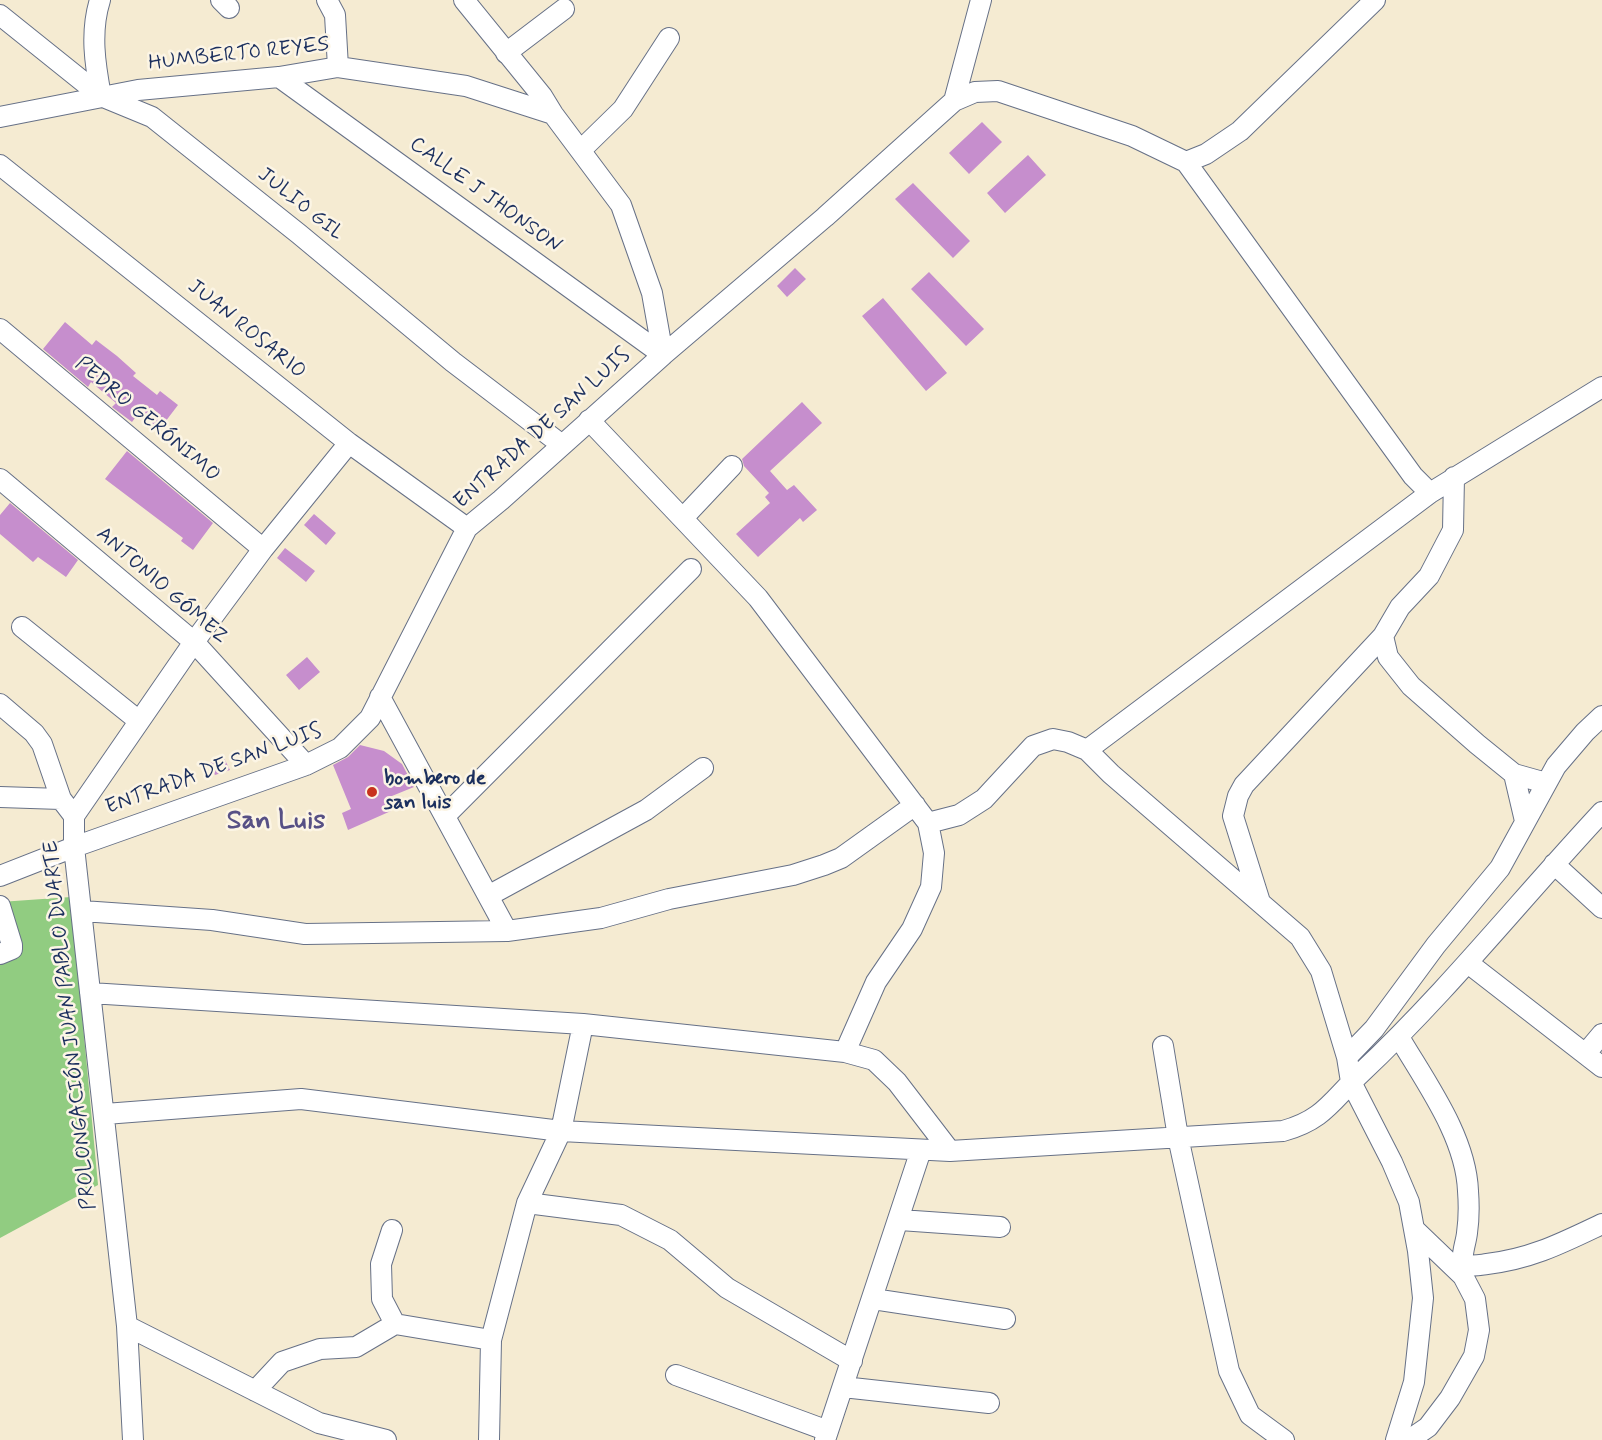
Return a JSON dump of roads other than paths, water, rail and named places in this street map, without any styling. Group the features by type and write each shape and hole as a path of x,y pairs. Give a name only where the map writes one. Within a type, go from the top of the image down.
{"street":[{"path":"100,0 94,18 95,64 100,96"},
{"path":"327,0 335,15 338,68"},
{"path":"954,101 981,0"},
{"path":"1186,162 1206,154 1240,131 1375,0"},
{"path":"474,3 506,52 542,96 552,114 621,205 652,293 663,355"},
{"path":"506,52 564,9"},
{"name":"JULIO GIL","path":"0,15 100,96 152,117 299,234 453,362 562,445"},
{"path":"581,150 623,109 669,38"},
{"name":"HUMBERTO REYES","path":"0,117 138,90 279,77 338,68 466,86 552,114"},
{"name":"CALLE J JHONSON","path":"279,77 663,355"},
{"path":"954,101 975,92 998,91 1132,136 1186,162 1413,476 1430,493"},
{"name":"ENTRADA DE SAN LUIS","path":"0,876 74,847 306,765 340,748 370,718 466,528 663,355 825,218 954,101"},
{"name":"JUAN ROSARIO","path":"0,165 349,443 466,528"},
{"name":"PEDRO GERÓNIMO","path":"0,329 263,549"},
{"path":"1087,750 1430,493 1601,389"},
{"path":"589,420 758,598 928,823 934,853 931,887 912,929 876,982 845,1052"},
{"name":"PROLONGACIÓN JUAN PABLO DUARTE","path":"134,1440 128,1326 74,847 74,816 194,642 263,549 349,443"},
{"path":"682,518 732,466"},
{"path":"1260,903 1233,816 1238,795 1244,785 1383,636 1400,608 1429,576 1453,530 1454,477"},
{"name":"ANTONIO GÓMEZ","path":"0,479 194,642 306,765"},
{"path":"445,816 691,569"},
{"path":"22,627 140,721"},
{"path":"1383,636 1388,657 1412,686 1514,774 1546,783"},
{"path":"380,697 507,931"},
{"path":"0,704 34,733 42,744 61,799 74,816"},
{"path":"1347,1057 1374,1029 1436,945 1500,868 1556,766 1602,716"},
{"path":"928,823 959,815 984,799 1033,746 1053,739 1068,742 1087,750 1111,774 1300,937 1321,971 1347,1057 1351,1082 1392,1162 1409,1202 1414,1228 1423,1298 1414,1382 1396,1440"},
{"path":"488,896 646,810 703,768"},
{"path":"1514,774 1525,821"},
{"path":"0,797 61,799"},
{"path":"82,911 212,920 305,934 507,931 601,918 669,899 793,875 841,858 915,806"},
{"path":"105,1114 301,1100 561,1131 950,1151 1283,1131 1303,1126 1329,1108 1351,1082 1399,1037 1468,963 1602,812"},
{"path":"1554,864 1602,908"},
{"path":"0,908 12,949 0,954"},
{"path":"1468,963 1602,1067"},
{"path":"90,993 583,1024 845,1052 874,1060 897,1082 950,1151"},
{"path":"489,1440 491,1340 527,1203 561,1131 583,1024"},
{"path":"1586,1053 1602,1034"},
{"path":"1399,1037 1438,1103 1464,1159 1468,1191 1467,1232 1463,1264 1468,1266 1502,1262 1546,1251 1602,1224"},
{"path":"1163,1046 1178,1137 1229,1371 1250,1415 1284,1440"},
{"path":"676,1375 826,1436 900,1220 921,1150"},
{"path":"527,1203 621,1215 670,1240 727,1288 852,1361"},
{"path":"900,1220 1000,1227"},
{"path":"1410,1440 1428,1427 1450,1398 1474,1356 1479,1330 1475,1299 1462,1276 1414,1228"},
{"path":"392,1230 381,1264 382,1299 395,1324"},
{"path":"873,1299 1005,1319"},
{"path":"255,1391 282,1362 320,1349 356,1347 395,1324 491,1340"},
{"path":"128,1326 319,1423 386,1440"},
{"path":"843,1387 988,1403"}],"place":[{"name":"bombero de san luis","path":"372,792"}],"district":[{"name":"San Luis","path":"276,822"}]}
